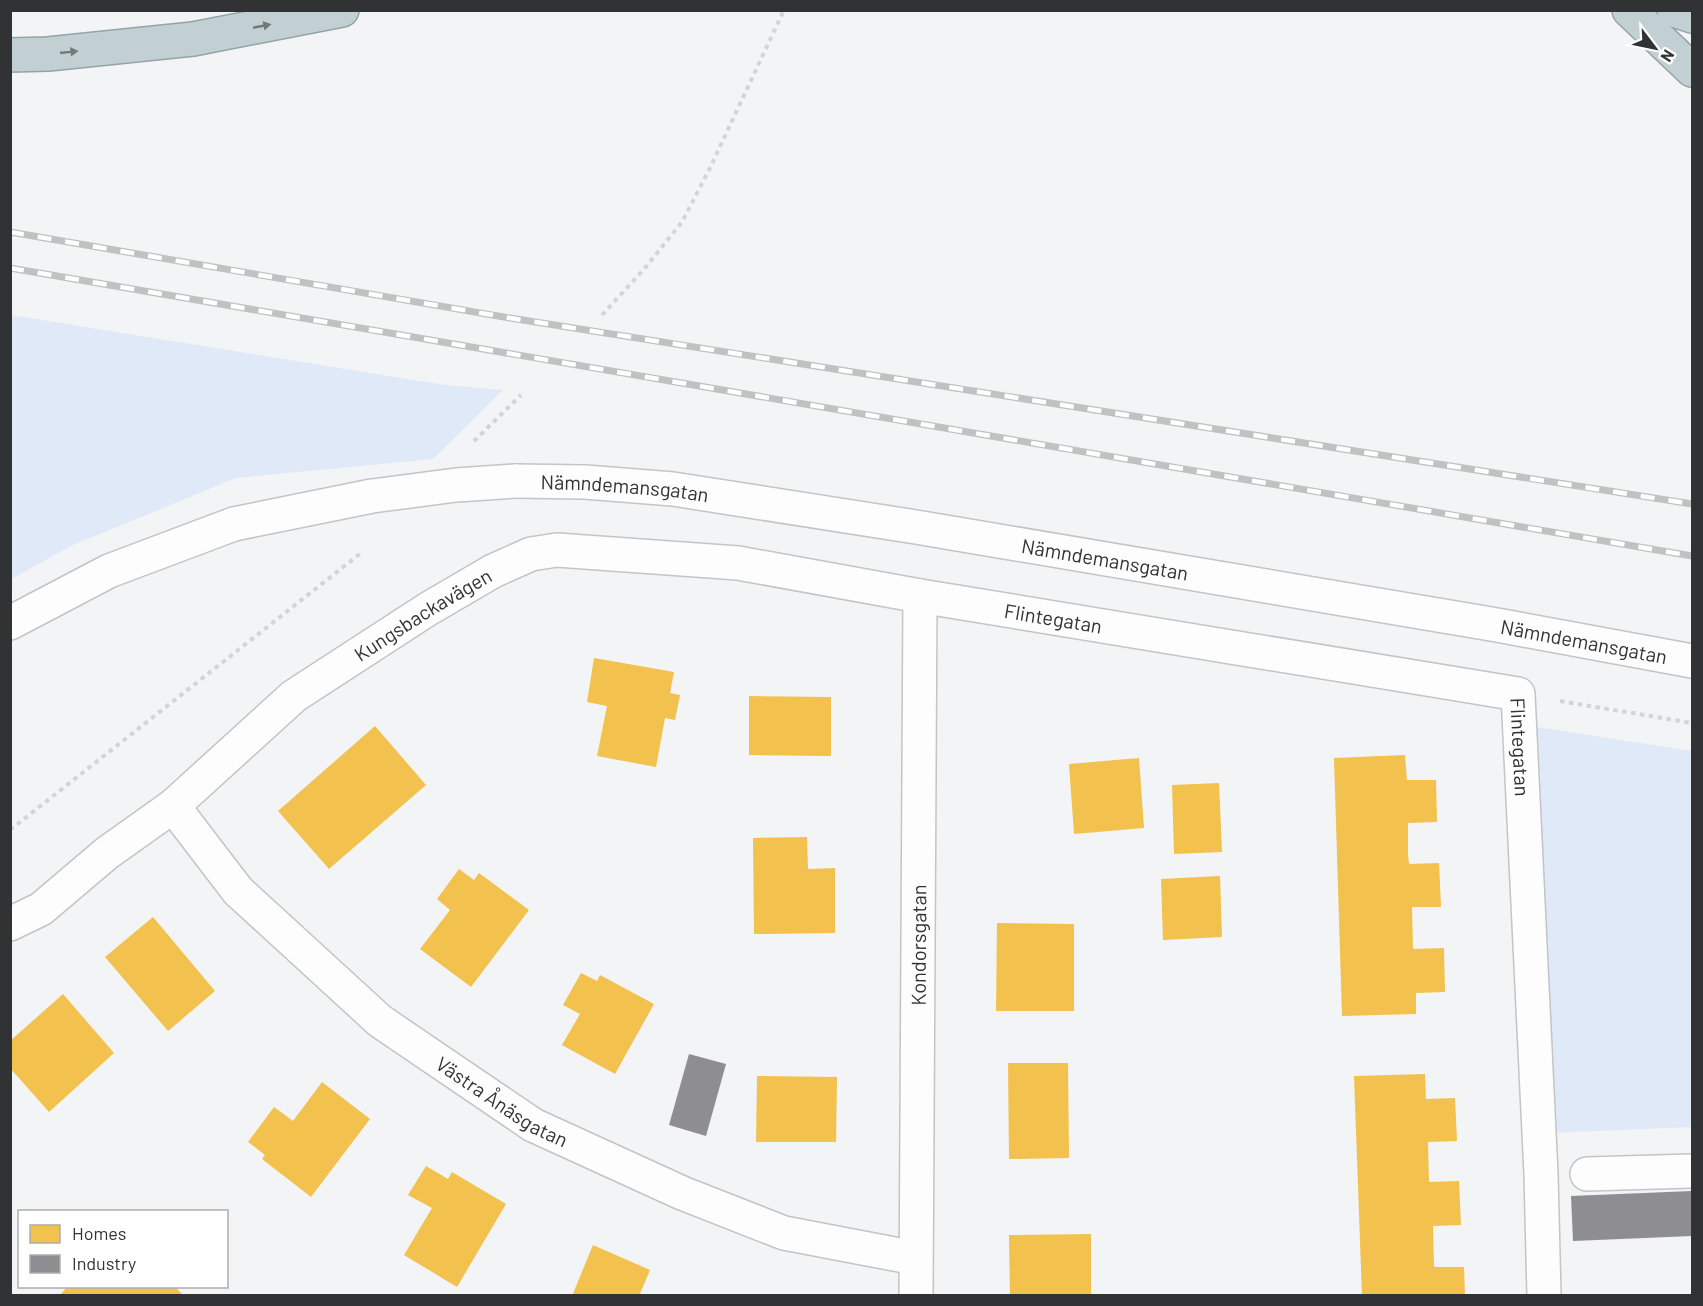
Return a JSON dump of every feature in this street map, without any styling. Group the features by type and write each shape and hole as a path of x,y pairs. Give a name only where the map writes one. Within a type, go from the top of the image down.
{"highway":[{"path":"10,55 48,54 193,39 342,10"},
{"path":"1629,10 1692,70"},
{"path":"1674,10 1692,16"}],"street":[{"name":"Nämndemansgatan","path":"10,623 109,571 234,524 372,496 456,485 515,481 585,482 673,489 951,533 1692,660"},
{"name":"Kungsbackavägen","path":"10,924 41,909 107,853 173,806 294,696 428,609 493,572 531,554 557,550 738,563 920,596"},
{"name":"Flintegatan","path":"920,596 1518,694 1541,1174 1544,1296"},
{"name":"Kondorsgatan","path":"916,1296 920,596"},
{"name":"Västra Ånäsgatan","path":"173,806 238,891 380,1021 534,1125 682,1193 784,1233 915,1258"},
{"path":"1587,1174 1692,1171"}],"path":[{"path":"602,315 645,268 682,222 784,10"},
{"path":"471,444 521,395"},
{"path":"10,830 361,553"},
{"path":"1518,694 1692,723"}],"shaded area":[{"path":"11,315 445,385 503,390 433,459 236,478 73,545 11,579"},
{"path":"1537,727 1692,751 1692,1127 1550,1133"}],"building: Homes":[{"path":"594,658 674,672 670,693 680,695 675,720 665,718 656,767 597,756 607,706 587,702"},
{"path":"749,696 831,697 831,756 749,755"},
{"path":"375,726 426,785 329,869 278,811"},
{"path":"1405,755 1407,780 1436,780 1437,822 1408,823 1408,854 1409,864 1439,863 1441,907 1412,907 1413,949 1444,948 1445,992 1416,993 1416,1014 1342,1016 1334,758"},
{"path":"1139,758 1144,828 1074,834 1069,764"},
{"path":"1219,783 1222,852 1174,854 1172,785"},
{"path":"807,837 808,869 835,868 835,933 754,934 753,838"},
{"path":"459,869 474,880 479,873 529,910 471,987 420,949 450,910 437,899"},
{"path":"1220,876 1222,937 1163,940 1161,879"},
{"path":"153,917 215,991 168,1031 105,957"},
{"path":"997,923 1074,924 1074,1011 996,1011"},
{"path":"581,973 597,981 600,975 654,1004 615,1074 562,1045 580,1014 563,1005"},
{"path":"63,994 114,1053 49,1112 10,1068 10,1041"},
{"path":"1008,1063 1068,1063 1069,1158 1009,1159"},
{"path":"1425,1074 1426,1099 1455,1098 1457,1141 1428,1142 1429,1182 1459,1181 1461,1225 1433,1226 1434,1267 1464,1267 1465,1296 1362,1296 1354,1076"},
{"path":"757,1076 837,1077 836,1142 756,1142"},
{"path":"322,1082 370,1119 311,1197 262,1159 265,1155 248,1142 274,1107 293,1121"},
{"path":"426,1166 448,1179 452,1172 506,1204 457,1287 404,1255 432,1208 408,1195"},
{"path":"1091,1234 1091,1296 1010,1296 1009,1235"},
{"path":"593,1245 650,1270 639,1296 572,1296"},
{"path":"66,1288 176,1288 184,1296 59,1296"}],"building: Industry":[{"path":"689,1054 726,1064 706,1136 669,1125"},
{"path":"1692,1191 1692,1236 1573,1241 1571,1196"}],"railway":[{"path":"10,232 510,318 1692,504"},
{"path":"10,268 1692,556"}]}
